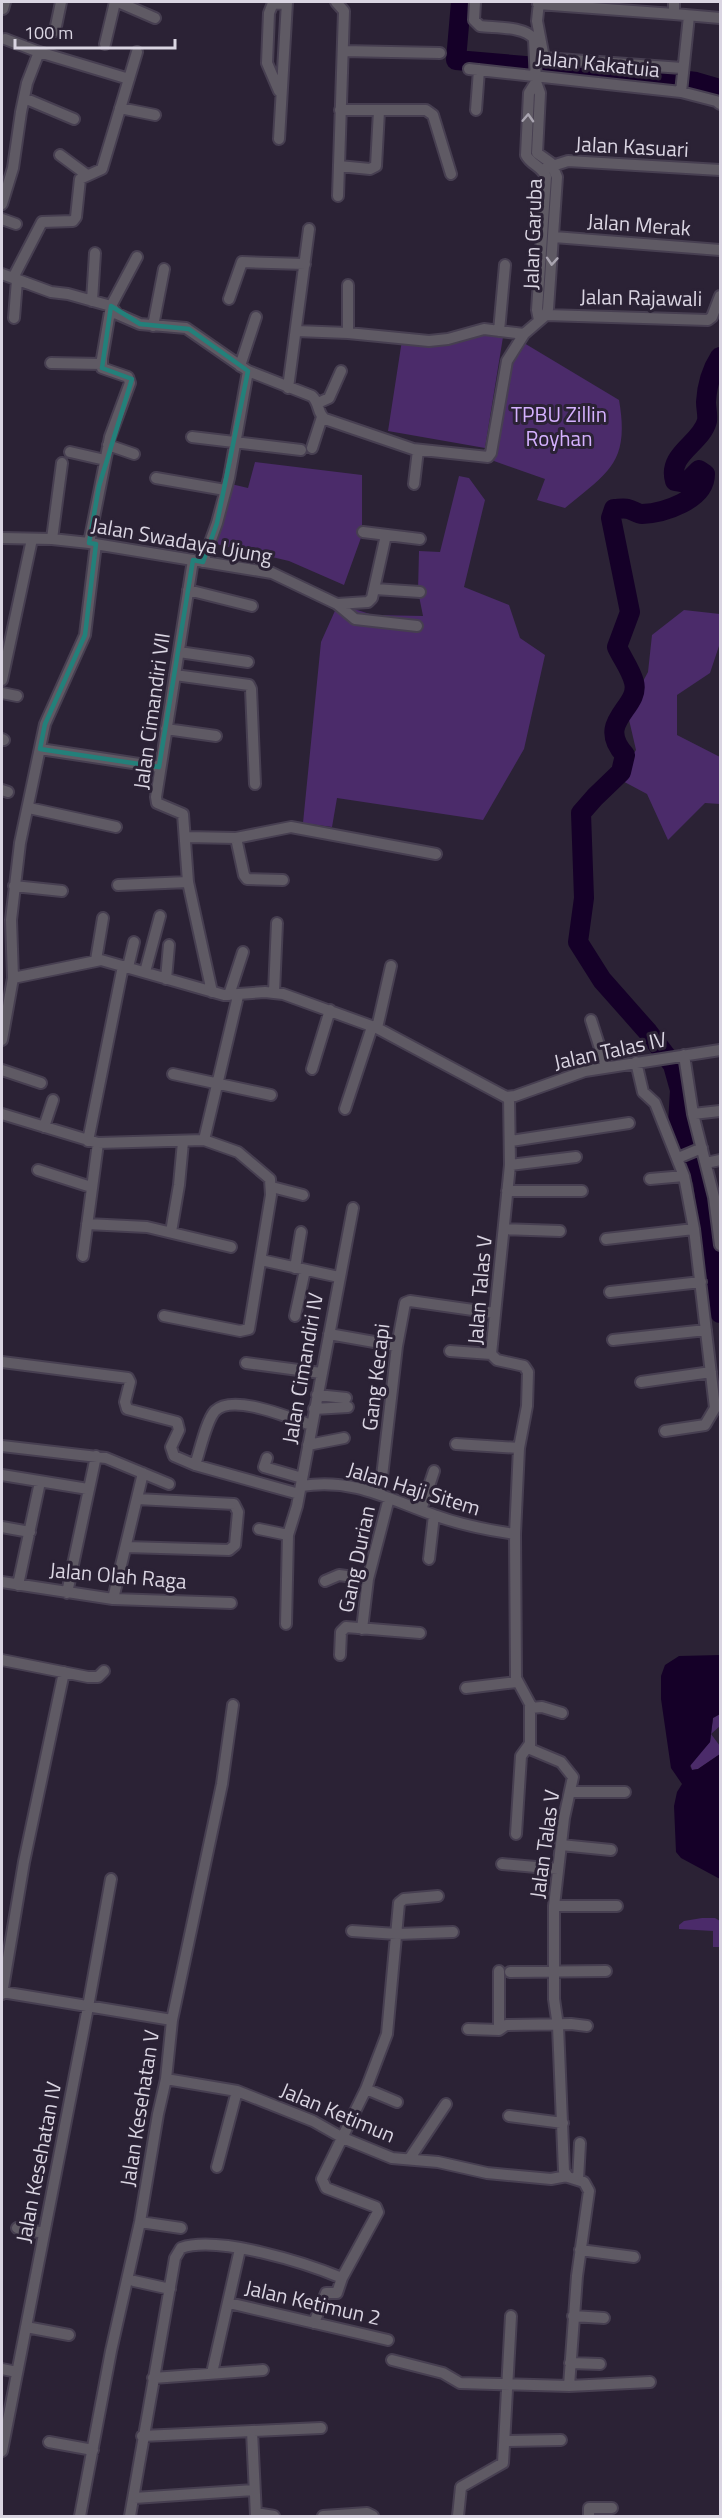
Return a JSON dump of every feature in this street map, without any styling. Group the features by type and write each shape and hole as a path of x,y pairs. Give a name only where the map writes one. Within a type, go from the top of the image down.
{"street":[{"path":"55,31 61,2"},
{"path":"105,44 117,2 155,18"},
{"path":"336,2 344,11 338,196"},
{"path":"475,2 474,20 480,26 531,34 534,39 537,73"},
{"path":"674,2 674,14"},
{"path":"279,139 286,3 273,3 269,13 267,63 280,93"},
{"path":"682,71 544,58 537,21 538,3 720,18"},
{"path":"681,90 689,16"},
{"path":"5,39 39,52 129,79"},
{"path":"343,51 440,53"},
{"path":"2,204 13,168 24,98 39,52"},
{"path":"14,318 15,279 42,222 74,221 80,179 100,172 102,169 137,52"},
{"name":"Jalan Kakatuia","path":"476,110 474,69 537,73 681,90 720,104"},
{"name":"Jalan Garuba","path":"537,73 540,93 537,153 556,177 548,309 540,320"},
{"path":"24,98 74,119"},
{"path":"120,108 155,115"},
{"path":"340,110 426,110 430,112 451,174"},
{"path":"339,166 369,169 376,166 379,111"},
{"path":"60,155 87,175"},
{"name":"Jalan Kasuari","path":"548,168 568,161 720,170"},
{"name":"Jalan Garuba","path":"540,320 537,310 548,168"},
{"path":"2,219 16,224"},
{"path":"288,388 309,229"},
{"name":"Jalan Merak","path":"554,237 720,250"},
{"path":"92,301 95,253"},
{"path":"2,1040 5,1003 13,978 10,931 14,886 40,749 45,724 85,635 93,544 105,460 130,380 102,368 111,306 137,257"},
{"path":"228,299 242,262 305,264"},
{"path":"499,331 505,265"},
{"path":"153,326 164,269"},
{"path":"2,274 51,292 68,294 111,306 117,314 129,320 153,326 189,329 244,368 312,396 318,403 322,417 306,449 192,437"},
{"path":"348,285 348,333"},
{"name":"Jalan Rajawali","path":"540,320 708,320 720,296"},
{"name":"Jalan Cimandiri VII","path":"212,992 188,882 183,814 157,802 159,767 188,590 198,561 218,523 235,442 244,368 256,316"},
{"path":"322,417 403,447 482,458 489,456 507,361 524,334 540,320"},
{"path":"296,331 429,340 448,339 478,330 524,334"},
{"path":"51,363 102,364"},
{"path":"318,403 329,398 341,371"},
{"path":"108,445 134,454"},
{"path":"414,484 418,450"},
{"path":"70,452 105,460"},
{"path":"52,539 62,463"},
{"path":"156,478 225,490"},
{"path":"363,532 420,539"},
{"path":"337,604 368,602 375,589 386,535"},
{"path":"2,680 32,539"},
{"name":"Jalan Swadaya Ujung","path":"2,541 52,539 272,573 337,604 355,619 417,626"},
{"path":"375,589 420,592"},
{"path":"188,590 252,606"},
{"path":"178,652 248,662"},
{"path":"175,675 249,685 255,784"},
{"path":"2,693 17,696"},
{"path":"166,729 216,736"},
{"path":"40,749 159,767"},
{"path":"29,808 116,827"},
{"path":"186,837 236,838 299,827 436,854"},
{"path":"236,838 247,879 284,880"},
{"path":"118,885 188,882"},
{"path":"14,886 62,891"},
{"path":"145,972 159,916"},
{"path":"96,960 103,918"},
{"path":"274,992 277,922"},
{"path":"83,1256 91,1187 93,1142 125,967 134,942"},
{"path":"166,979 169,945"},
{"path":"204,1140 218,1084 233,995 243,952"},
{"path":"13,978 96,960 212,992 233,995 274,992 374,1027 501,1095 509,1097"},
{"path":"345,1109 374,1027 391,966"},
{"path":"312,1070 330,1010"},
{"path":"591,1020 606,1067"},
{"name":"Jalan Talas IV","path":"509,1097 556,1079 606,1067 720,1050"},
{"path":"680,1055 693,1114 697,1150 706,1163 717,1197 720,1241"},
{"path":"636,1062 643,1092 655,1103 684,1176 694,1229 715,1408 705,1425 665,1431"},
{"path":"2,1070 41,1083"},
{"path":"173,1074 271,1095"},
{"name":"Jalan Talas V","path":"509,1097 510,1166 494,1314 492,1354 497,1359 524,1366 528,1372 527,1406 519,1448 515,1534 517,1682 530,1708 529,1745 531,1750 561,1762 573,1777 561,1845 554,1906 554,1999 558,2026 564,2171 567,2176"},
{"path":"44,1127 53,1100"},
{"path":"693,1114 720,1111"},
{"path":"2,1114 93,1142 204,1140 238,1152 270,1179 272,1188 249,1329 240,1331 164,1316"},
{"path":"510,1142 629,1123"},
{"path":"171,1232 183,1142"},
{"path":"678,1158 697,1150"},
{"path":"510,1166 576,1157"},
{"path":"706,1163 720,1160"},
{"path":"38,1170 91,1187"},
{"path":"650,1179 684,1176"},
{"path":"272,1188 303,1195"},
{"path":"507,1191 582,1191"},
{"path":"339,1277 353,1208"},
{"path":"87,1224 137,1226 231,1247"},
{"path":"504,1229 560,1231"},
{"path":"606,1239 694,1229"},
{"path":"295,1316 301,1232"},
{"name":"Jalan Cimandiri IV","path":"261,1260 339,1277 301,1486 288,1535 286,1624"},
{"path":"610,1292 700,1282"},
{"name":"Gang Kecapi","path":"385,1496 397,1346 403,1305 407,1301 494,1314"},
{"path":"613,1340 706,1330"},
{"path":"329,1334 397,1346"},
{"path":"450,1351 492,1354"},
{"name":"Jalan Haji Sitem","path":"2,1362 128,1378 130,1382 125,1402 127,1408 177,1422 179,1430 171,1452 174,1456 195,1465 301,1486 326,1482 385,1496 478,1529 515,1534"},
{"path":"246,1363 321,1373"},
{"path":"641,1382 711,1372"},
{"path":"314,1409 347,1403 317,1395"},
{"path":"195,1465 212,1418 221,1408 246,1405 311,1425"},
{"path":"308,1445 344,1438"},
{"path":"456,1444 519,1448"},
{"path":"2,1446 96,1456 169,1484"},
{"path":"67,1593 96,1456"},
{"path":"267,1458 264,1467 301,1486"},
{"path":"421,1510 434,1472"},
{"path":"113,1599 143,1473"},
{"path":"2,1475 88,1489"},
{"path":"18,1585 40,1482"},
{"name":"Gang Durian","path":"362,1629 368,1579 385,1496"},
{"path":"126,1547 228,1550 235,1545 238,1512 234,1504 137,1499"},
{"path":"429,1559 434,1515"},
{"path":"2,1527 30,1532"},
{"path":"259,1529 288,1535"},
{"path":"325,1581 339,1575 368,1579"},
{"name":"Jalan Olah Raga","path":"2,1582 113,1599 231,1603"},
{"path":"340,1655 342,1630 346,1627 420,1633"},
{"path":"2,1660 96,1678 104,1671"},
{"path":"64,1672 24,1862 2,1993 172,2020"},
{"path":"466,1688 517,1682"},
{"name":"Jalan Kesehatan V","path":"80,2517 111,2351 140,2222 166,2079 172,2020 222,1784 234,1705"},
{"path":"530,1708 542,1707 562,1713"},
{"path":"516,1834 521,1756 529,1745"},
{"path":"570,1792 625,1792"},
{"path":"561,1845 611,1850"},
{"path":"502,1864 558,1869"},
{"name":"Jalan Kesehatan IV","path":"2,2451 111,1879"},
{"path":"314,2322 327,2293 337,2293 342,2278 378,2212 376,2207 323,2185 322,2179 366,2089 387,2034 400,1900 438,1896"},
{"path":"554,1906 617,1906"},
{"path":"352,1931 397,1934 453,1932"},
{"path":"499,2030 505,1972 554,1974 606,1971"},
{"path":"468,2029 499,2030 506,2025 571,2024 587,2026"},
{"name":"Jalan Ketimun","path":"166,2079 237,2091 313,2121 343,2138 388,2157 438,2162 487,2173 550,2179 567,2176"},
{"path":"366,2089 397,2102"},
{"path":"217,2167 237,2091"},
{"path":"410,2158 446,2104"},
{"path":"509,2116 563,2123"},
{"path":"578,2180 580,2143"},
{"path":"567,2176 587,2185 589,2191 573,2316 569,2386"},
{"path":"140,2222 181,2228"},
{"path":"16,2228 44,2233"},
{"path":"130,2517 142,2436 175,2258 181,2248 193,2245 258,2252 319,2268 342,2278"},
{"path":"212,2373 240,2250"},
{"path":"580,2250 634,2258"},
{"path":"134,2281 170,2289"},
{"name":"Jalan Ketimun 2","path":"229,2303 388,2340"},
{"path":"458,2517 460,2487 502,2465 506,2441 511,2316"},
{"path":"573,2316 604,2318"},
{"path":"26,2327 69,2335"},
{"path":"392,2360 439,2372 460,2383 569,2386 650,2382"},
{"path":"570,2363 600,2364"},
{"path":"2,2369 17,2372"},
{"path":"153,2378 263,2370"},
{"path":"142,2436 321,2428"},
{"path":"252,2431 256,2515 274,2517"},
{"path":"506,2441 561,2440"},
{"path":"49,2442 93,2450"},
{"path":"134,2498 254,2490"},
{"path":"589,2517 589,2508 612,2508"},
{"path":"323,2517 367,2513 373,2517"}],"highlighted area":[{"path":"111,306 140,324 189,329 248,371 217,523 203,562 193,560 159,767 40,749 45,724 85,635 96,544 89,543 99,486 132,379 102,368"}],"green space":[{"path":"473,333 503,337 485,448 388,431 402,340 442,345"},
{"name":"TPBU Zillin Royhan","path":"524,343 619,400 622,421 621,438 612,464 604,475 565,508 537,500 545,479 494,461 513,356"},
{"path":"255,462 362,475 362,535 344,585 289,561 216,544 231,484 248,488"},
{"path":"459,476 469,478 485,500 464,587 509,605 520,638 545,655 524,749 483,820 337,798 332,827 303,823 321,642 338,604 373,615 423,616 418,591 419,551 440,552"},
{"path":"684,610 720,614 720,643 710,673 677,695 677,735 720,757 720,804 705,803 668,840 647,794 617,778 636,750 627,711 648,672 652,635"},
{"path":"720,1714 720,1726 711,1734 713,1718"},
{"path":"711,1734 720,1746 720,1754 698,1769 692,1770 690,1763 710,1742"},
{"path":"715,1918 720,1921 720,1947 713,1947 713,1931 679,1929 679,1925 684,1921"}],"shaded area":[{"path":"720,1655 720,1714 713,1718 710,1742 690,1766 692,1770 698,1769 720,1754 720,1879 681,1858 676,1852 674,1806 677,1792 682,1784 671,1768 661,1699 661,1676 665,1665 679,1656"}],"waterway":[{"path":"461,2 456,60 656,77 696,82 720,89"},
{"path":"720,357 708,384 707,421 704,429 680,456 674,472 675,481 686,483 699,470 705,474 698,491 691,498 672,508 642,514 626,509 614,509 611,518 630,612 617,647 633,678 634,691 616,724 614,733 625,755 621,772 581,813 584,898 578,942 602,980 648,1032 673,1065 680,1090 678,1124 689,1144 703,1182 720,1313"}]}
